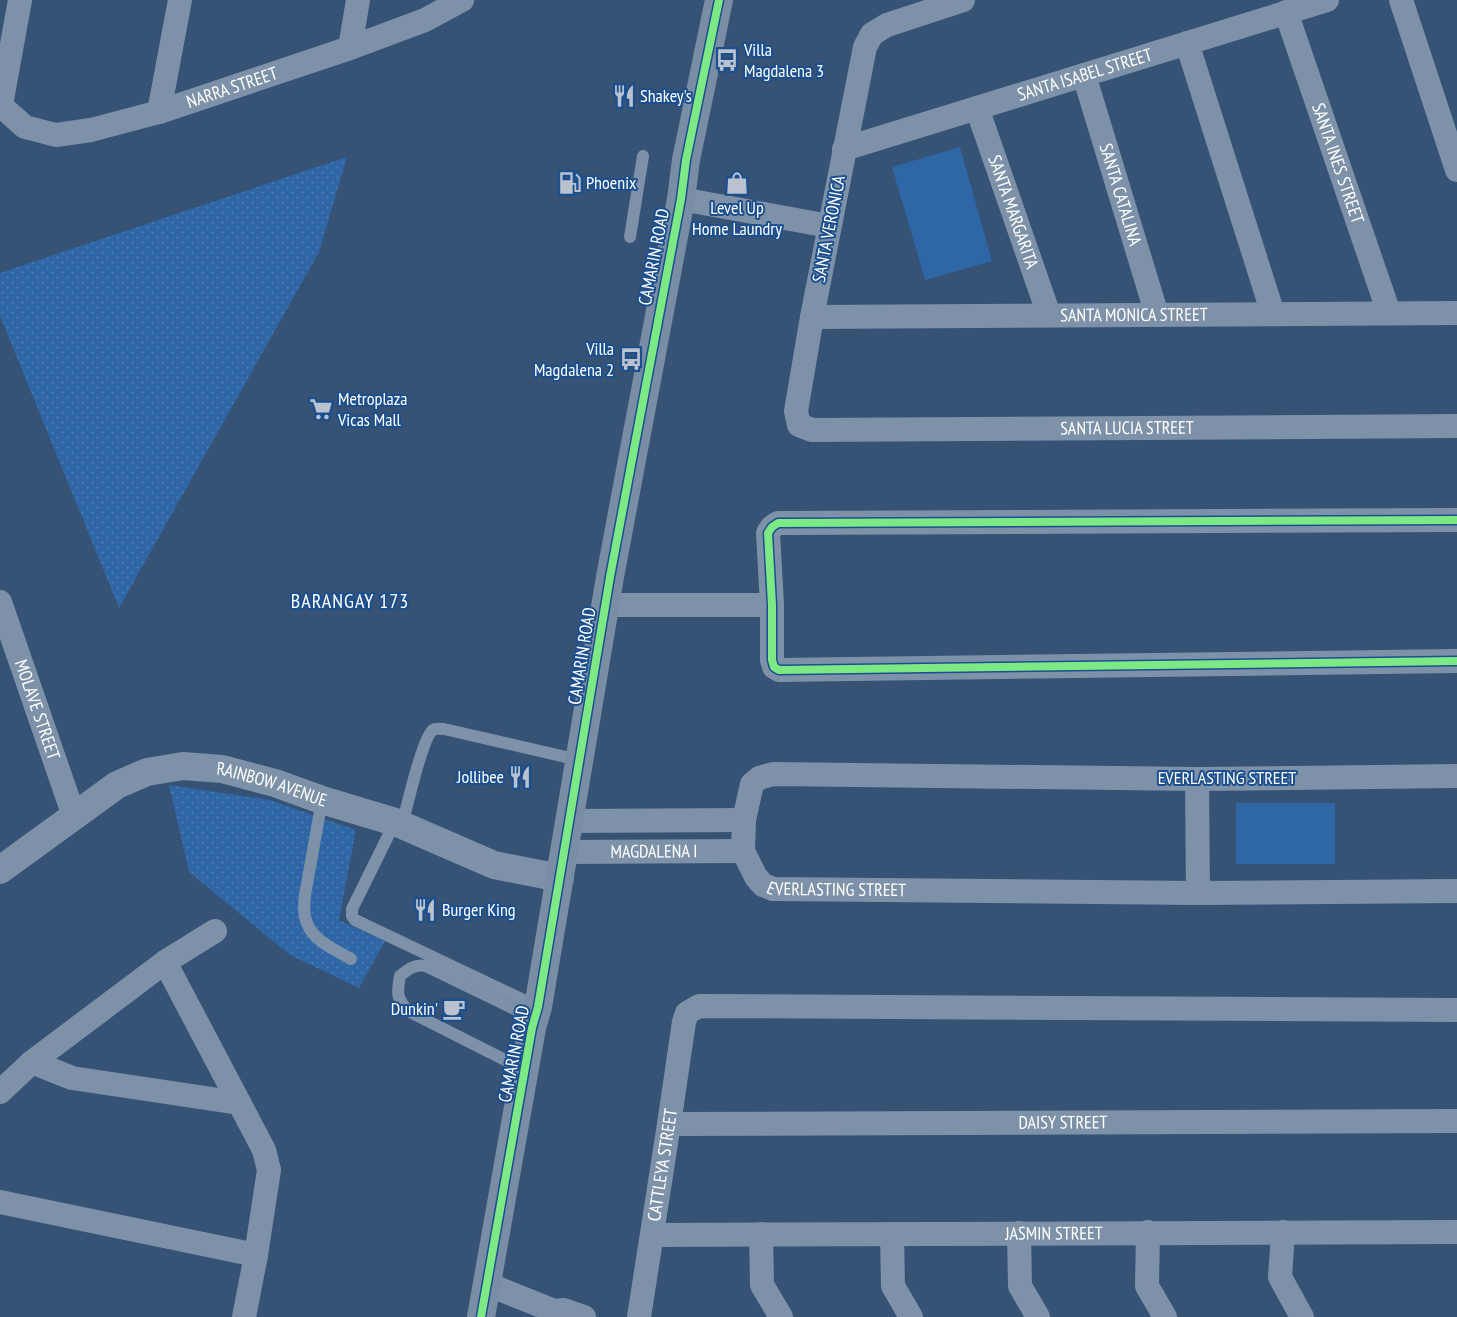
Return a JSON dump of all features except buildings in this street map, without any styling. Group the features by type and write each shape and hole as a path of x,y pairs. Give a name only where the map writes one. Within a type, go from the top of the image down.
{"main road":[{"name":"CAMARIN ROAD","path":"481,1317 532,1028 537,1013 605,605 686,160 719,0"}],"street":[{"path":"0,105 20,0"},
{"path":"159,112 180,0"},
{"path":"350,48 358,0"},
{"name":"NARRA STREET","path":"0,105 25,127 56,135 91,130 159,112 350,48 426,20 462,0"},
{"name":"SANTA VERONICA","path":"799,425 796,411 812,317 865,47 872,34 887,25 963,0"},
{"name":"SANTA ISABEL STREET","path":"844,150 1327,0"},
{"path":"1400,0 1457,170"},
{"name":"SANTA INES STREET","path":"1286,12 1389,313"},
{"path":"1187,43 1273,314"},
{"name":"SANTA CATALINA","path":"1084,75 1158,315"},
{"name":"SANTA MARGARITA","path":"977,108 1049,316"},
{"path":"680,199 829,226"},
{"name":"SANTA MONICA STREET","path":"812,317 1457,313"},
{"name":"SANTA LUCIA STREET","path":"799,425 812,430 1457,426"},
{"path":"1457,520 778,523 768,533 772,605 772,660 774,667 779,670 1457,661"},
{"name":"MOLAVE STREET","path":"0,602 74,816"},
{"path":"605,605 772,605"},
{"name":"RAINBOW AVENUE","path":"0,870 118,785 147,772 183,766 222,769 275,783 322,800 398,823 494,865 562,865"},
{"name":"EVERLASTING STREET","path":"1457,776 1197,778 773,774 759,778 752,784 744,820 743,851 763,885 773,889 1198,893 1457,891"},
{"path":"1197,778 1198,893"},
{"name":"MAGDALENA I","path":"570,822 744,820"},
{"name":"MAGDALENA I","path":"562,865 743,851"},
{"path":"0,1092 32,1062 166,962 215,931"},
{"path":"166,962 264,1150 269,1170 244,1317"},
{"name":"CATTLEYA STREET","path":"639,1317 684,1022 687,1013 699,1006 1457,1010"},
{"path":"32,1062 72,1078 239,1103"},
{"name":"DAISY STREET","path":"669,1124 1457,1120"},
{"path":"0,1202 256,1255"},
{"path":"1148,1232 1147,1286 1165,1317"},
{"path":"1282,1232 1280,1278 1302,1317"},
{"name":"JASMIN STREET","path":"652,1235 1457,1232"},
{"path":"1019,1233 1020,1286 1038,1317"},
{"path":"762,1234 762,1285 781,1317"},
{"path":"892,1234 893,1286 911,1317"},
{"path":"488,1280 554,1311 574,1314"}],"lane":[{"path":"630,237 643,156"},
{"path":"537,1013 355,920 352,916 352,909 398,823 429,734 433,730 444,729 579,760"},
{"path":"322,800 304,910 307,924 317,938 351,959"},
{"path":"525,1070 408,1010 399,999 397,990 400,976 419,964 537,1013"}],"shaded area":[{"path":"960,147 992,261 925,280 892,167"},
{"path":"347,157 319,252 119,608 0,316 0,273"},
{"path":"169,785 270,800 356,830 339,920 385,941 359,988 290,955 189,872"},
{"path":"1236,803 1335,803 1335,864 1236,864"}],"cycle path":[{"path":"481,1317 532,1028 538,1007 610,577 681,199 686,160 719,0"},
{"path":"1457,520 778,523 768,533 772,605 772,660 774,667 779,670 1457,661"}],"place":[{"name":"Villa Magdalena 3","path":"727,60"},
{"name":"Shakey's","path":"624,96"},
{"name":"Phoenix","path":"570,183"},
{"name":"Level Up Home Laundry","path":"737,183"},
{"name":"Villa Magdalena 2","path":"631,359"},
{"name":"Metroplaza Vicas Mall","path":"321,409"},
{"name":"Jollibee","path":"520,777"},
{"name":"Burger King","path":"425,910"},
{"name":"Dunkin'","path":"454,1009"}],"district":[{"name":"BARANGAY 173","path":"350,601"}]}
